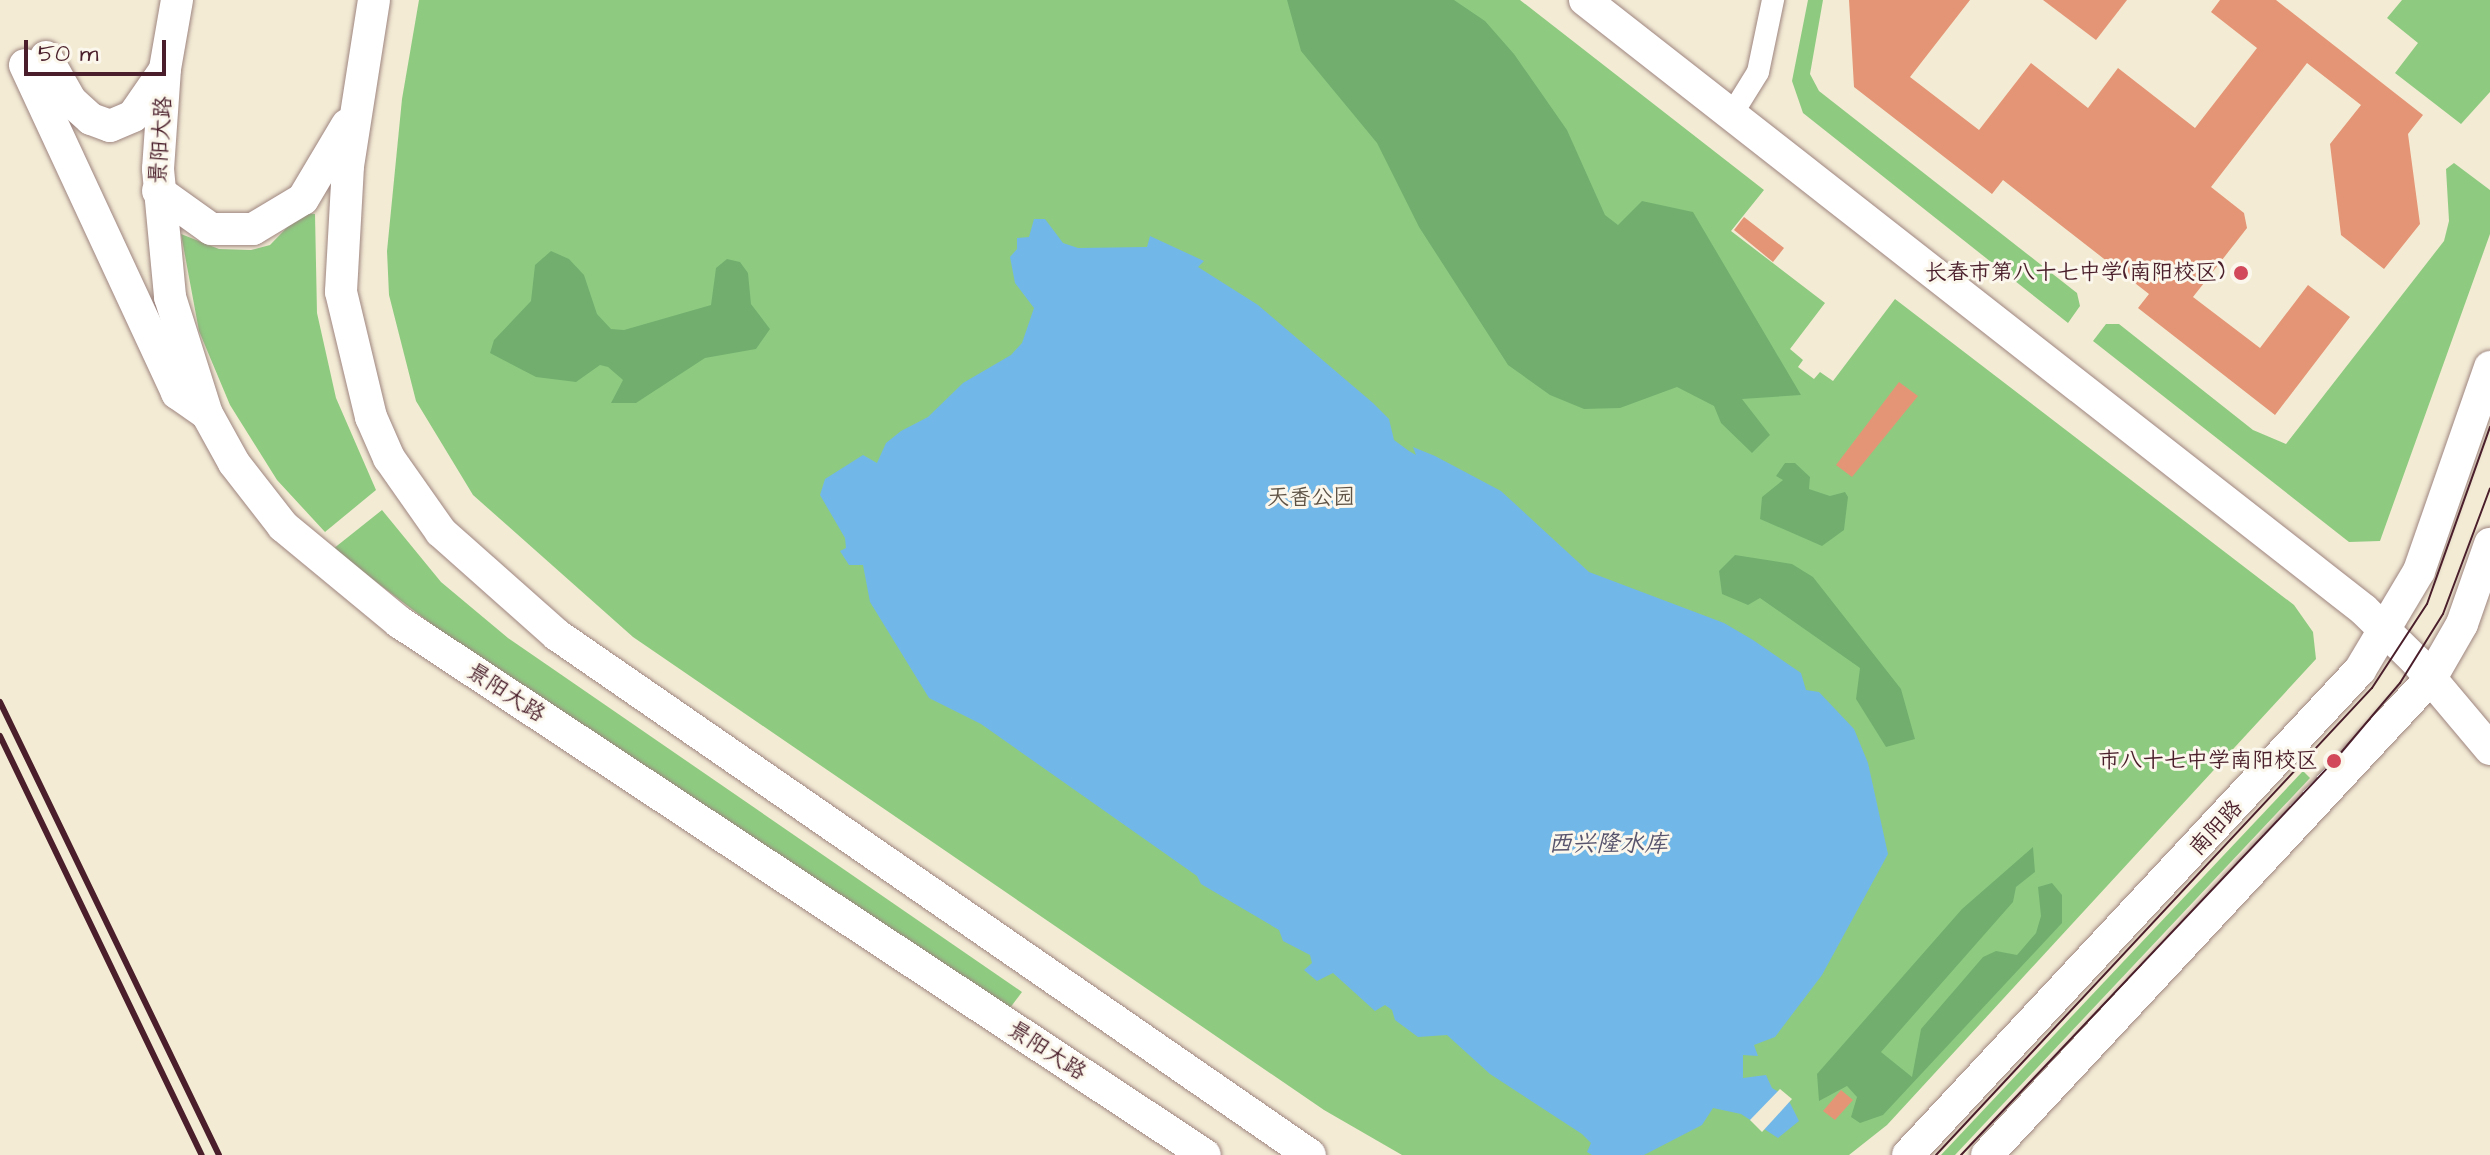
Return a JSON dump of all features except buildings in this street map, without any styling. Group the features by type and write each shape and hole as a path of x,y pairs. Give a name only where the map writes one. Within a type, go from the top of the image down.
{"main road":[{"name":"景阳大路","path":"177,0 165,69 158,191 170,297 207,414 234,463 283,526 377,606 1205,1155"},
{"path":"374,0 355,112 340,258 347,334 360,385 389,458 441,532 557,635 1310,1155"},
{"path":"1585,0 2387,631 2490,749"},
{"path":"165,69 133,116 110,126 91,119 35,61 177,393 207,414"},
{"path":"158,191 211,229 253,229 303,199 355,112"},
{"name":"南阳路","path":"1908,1155 2329,708 2387,631 2419,571 2490,367"},
{"path":"1987,1155 2431,678 2462,624 2490,544"}],"street":[{"path":"1732,114 1758,72 1773,0"}],"green space":[{"name":"天香公园","path":"419,0 1520,0 1764,190 1731,231 1825,303 1790,349 1803,360 1798,367 1814,379 1820,372 1833,381 1895,299 2294,605 2313,632 2316,659 1887,1125 1849,1155 1402,1155 1324,1110 633,637 473,495 416,401 389,295 387,251 402,99"},
{"path":"1287,0 1454,0 1485,21 1514,54 1567,130 1605,215 1618,225 1642,201 1693,212 1801,395 1742,399 1770,435 1752,453 1721,423 1714,406 1677,387 1620,408 1584,409 1550,395 1508,365 1419,227 1377,143 1301,51"},
{"path":"1808,0 1823,0 1810,74 1819,91 2077,293 2080,306 2068,323 1803,113 1792,81"},
{"path":"2402,0 2490,0 2490,92 2461,124 2395,73 2418,43 2387,18"},
{"path":"2454,163 2490,190 2490,234 2380,541 2349,542 2093,341 2106,324 2119,324 2253,430 2286,444 2444,241 2449,221 2446,169"},
{"path":"301,213 315,214 317,313 336,398 376,490 325,532 277,480 230,405 199,331 181,234 219,249 251,250 270,245"},
{"path":"551,251 569,259 584,275 597,314 611,329 624,330 711,305 716,268 727,259 740,262 748,273 751,304 770,329 756,349 705,358 636,403 611,403 623,380 608,367 600,365 576,382 536,377 490,353 494,340 531,301 535,265"},
{"path":"1785,463 1795,463 1810,477 1809,489 1830,496 1845,492 1848,497 1844,530 1822,546 1760,519 1762,497 1783,480 1776,476"},
{"path":"382,510 441,582 508,638 1022,992 1010,1008 484,664 333,549"},
{"path":"1735,555 1792,564 1813,577 1901,689 1915,739 1886,747 1856,699 1860,668 1760,598 1748,605 1722,594 1719,571"},
{"path":"2303,771 2310,778 1955,1155 1941,1155"},
{"path":"2033,847 2035,872 2016,887 2013,902 1881,1052 1912,1077 1921,1029 1983,957 1996,951 2017,955 2036,933 2041,916 2038,887 2052,883 2062,895 2062,923 1883,1115 1860,1123 1851,1117 1857,1097 1847,1086 1819,1101 1817,1074 1962,909"}],"water":[{"name":"西兴隆水库","path":"1034,219 1045,219 1063,243 1078,248 1147,247 1150,236 1204,261 1198,267 1258,305 1373,403 1389,419 1394,440 1409,451 1416,455 1413,447 1435,456 1501,491 1589,572 1724,623 1753,640 1801,673 1806,690 1819,692 1854,729 1868,763 1888,854 1822,975 1775,1037 1754,1045 1758,1056 1743,1055 1743,1078 1766,1075 1772,1088 1787,1097 1799,1121 1778,1138 1741,1114 1713,1108 1702,1125 1644,1155 1592,1155 1587,1152 1591,1143 1582,1134 1490,1074 1447,1035 1418,1037 1395,1020 1392,1010 1385,1005 1375,1011 1333,973 1317,981 1304,970 1312,963 1310,955 1283,941 1279,930 1201,884 1197,876 981,724 929,698 870,602 863,565 849,565 840,551 846,548 845,538 820,495 825,479 863,455 877,463 886,443 928,417 963,383 1011,355 1022,343 1034,308 1015,283 1010,257 1017,249 1017,238 1029,237"}],"pier":[{"path":"1780,1089 1792,1099 1762,1132 1750,1120"}],"tram line":[{"path":"1936,1155 2372,688 2427,604 2490,427"},
{"path":"1961,1155 2334,761 2400,683 2443,614 2490,488"}],"railway":[{"path":"0,702 219,1155"},
{"path":"0,736 202,1155"}],"place":[{"name":"长春市第八十七中学(南阳校区)","path":"2241,273"},
{"name":"市八十七中学南阳校区","path":"2334,761"}]}
